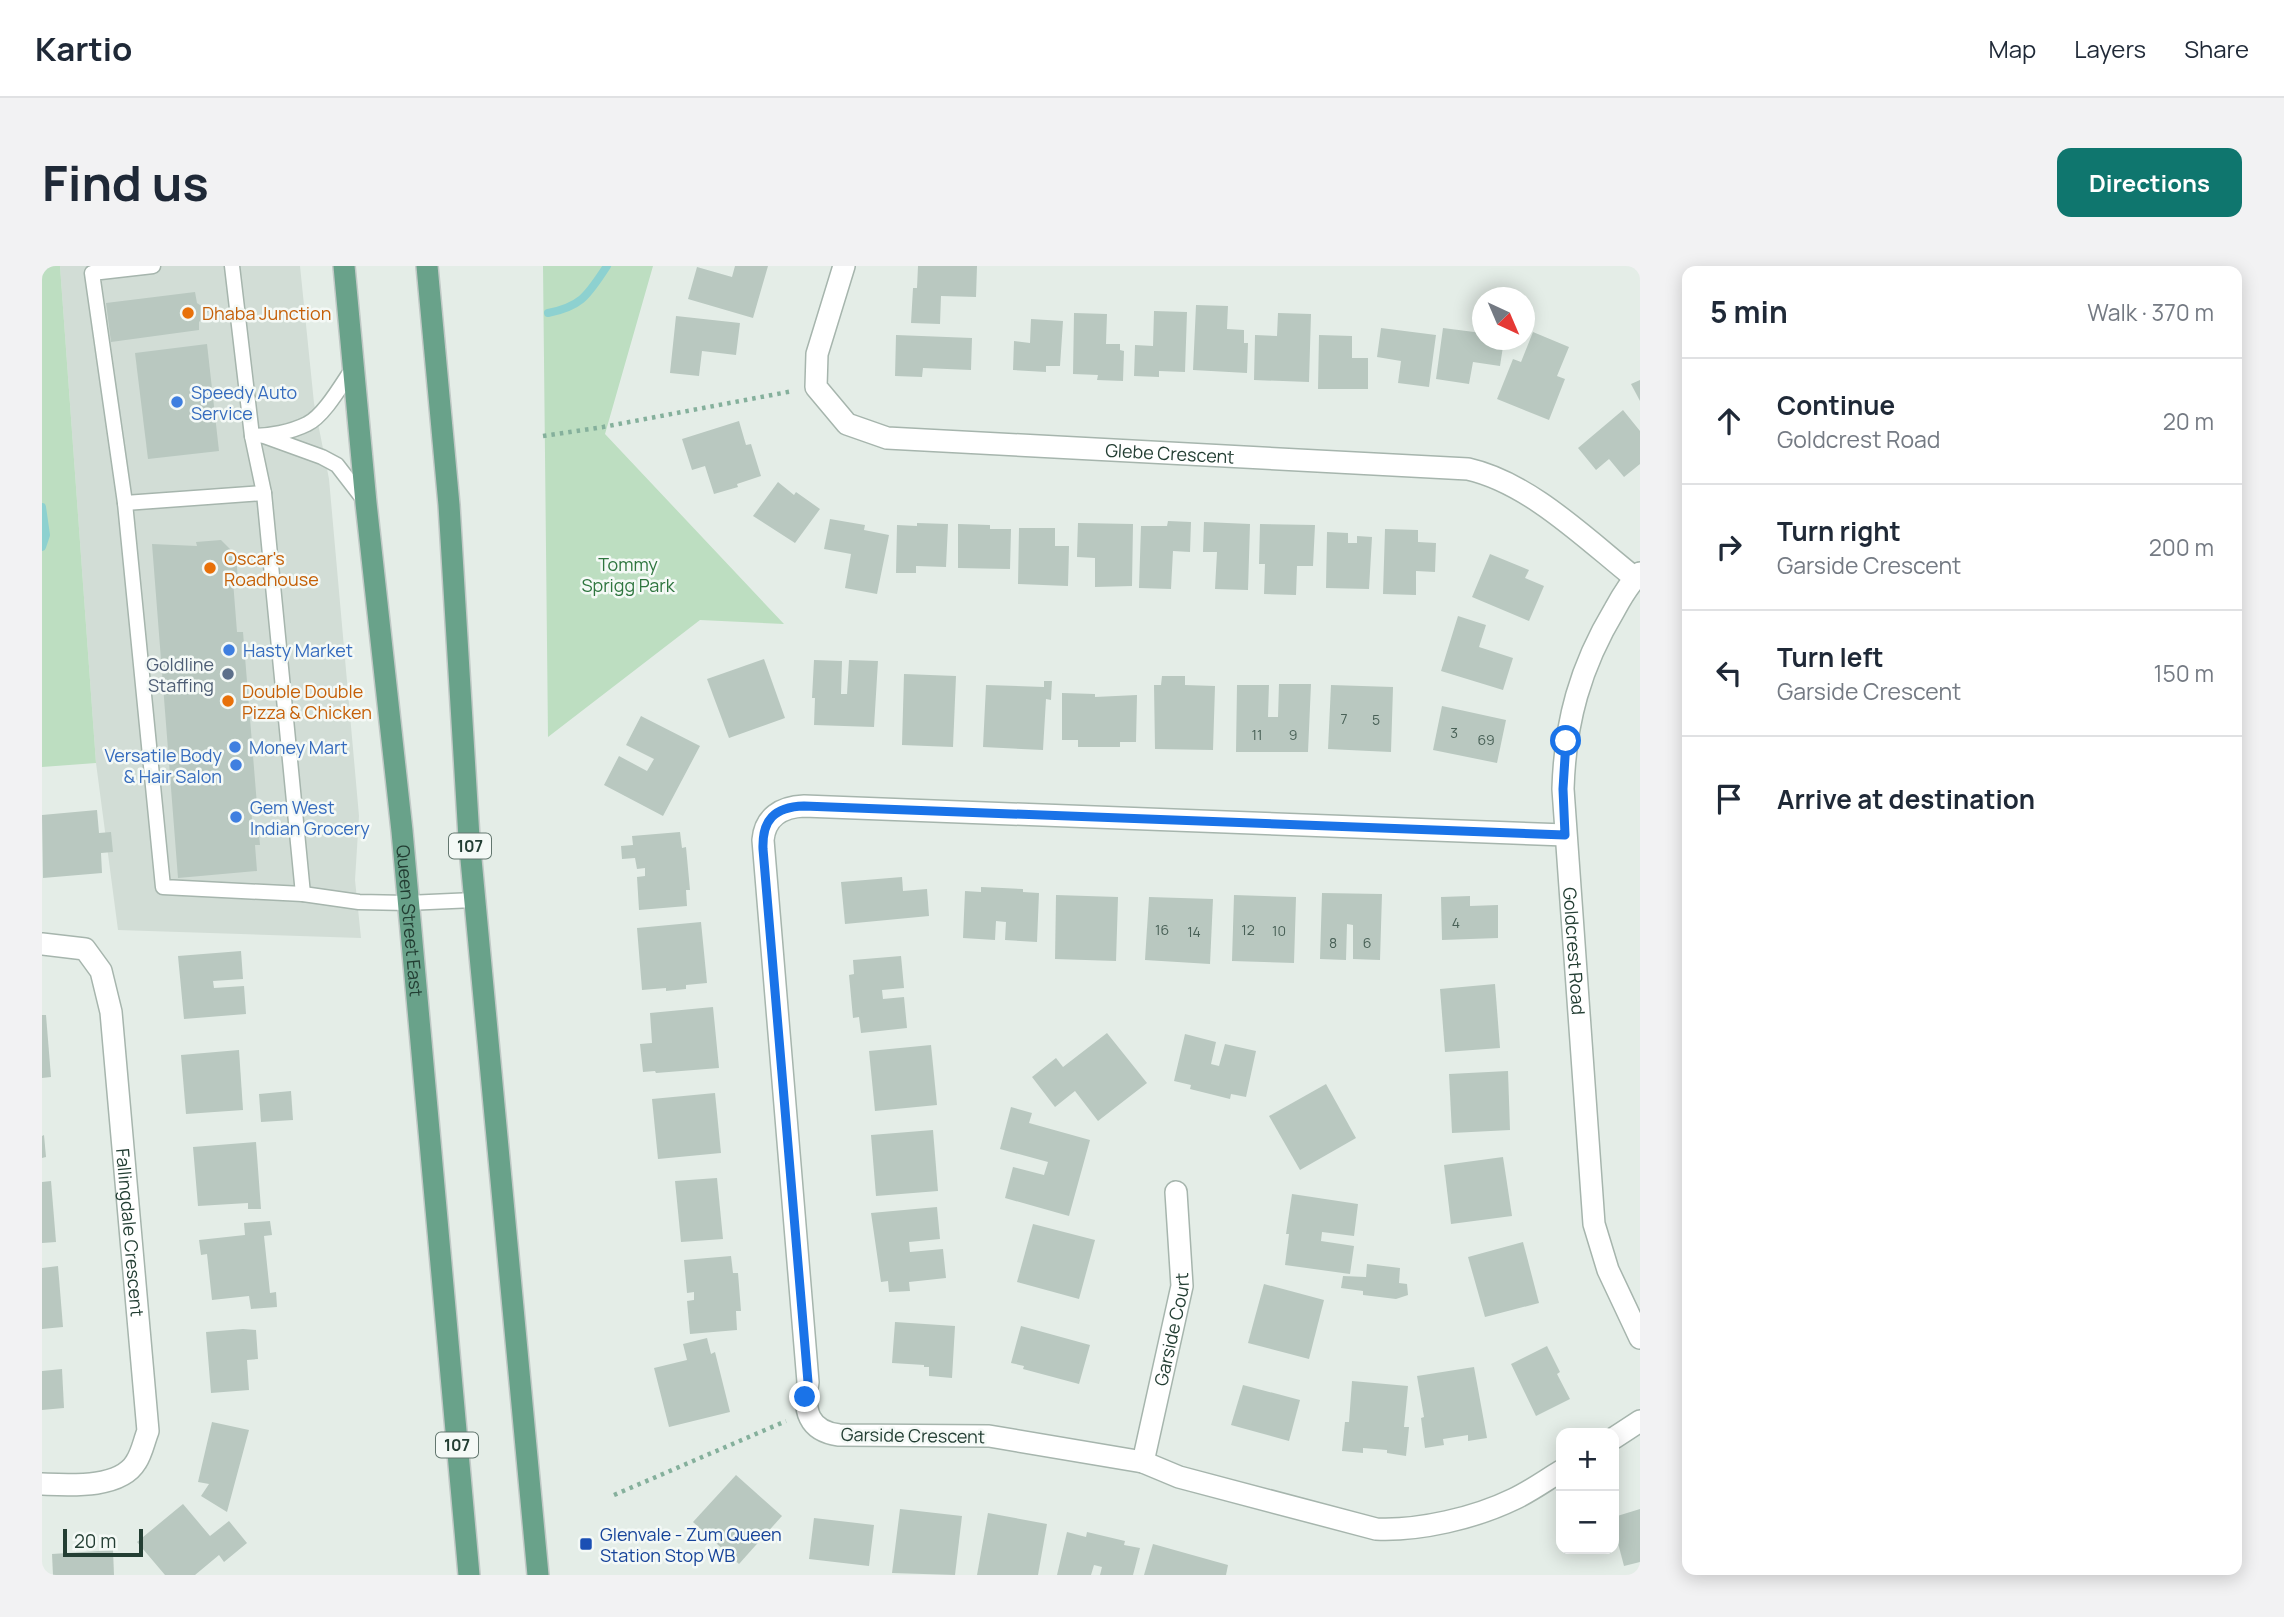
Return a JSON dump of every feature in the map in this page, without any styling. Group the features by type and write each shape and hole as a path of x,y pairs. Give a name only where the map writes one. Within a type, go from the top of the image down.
{"main road":[{"name":"Queen Street East","path":"344,266 400,817 469,1575"},
{"name":"107","path":"427,266 449,505 474,900 538,1575"}],"street":[{"path":"816,387 817,354 844,266"},
{"name":"Glebe Crescent","path":"816,387 847,424 887,438 1456,467 1480,472 1528,495 1637,575"},
{"name":"Goldcrest Road","path":"1637,575 1592,651 1570,719 1564,765 1565,835 1594,1224 1608,1270 1640,1338"},
{"path":"806,1412 808,1382 763,849 764,831 774,815 793,806 804,806 1565,835"},
{"name":"Fallingdale Crescent","path":"42,944 85,949 101,971 111,1012 148,1431 135,1464 113,1480 84,1485 42,1484"},
{"name":"Garside Court","path":"1143,1462 1182,1286 1176,1192"},
{"name":"Garside Crescent","path":"806,1412 824,1433 989,1436 1143,1462 1179,1477 1376,1529 1395,1530 1436,1523 1494,1507 1529,1491 1556,1474"},
{"path":"1619,1435 1640,1421"}],"lane":[{"path":"153,266 92,273 125,503 163,887 303,894 351,901 407,904 474,900"},
{"path":"232,266 264,493 303,894"},
{"path":"257,436 309,424 332,399 353,368"},
{"path":"257,436 322,457 337,465 366,503"},
{"path":"125,503 264,493"}],"path":[{"path":"543,436 604,428 816,387"},
{"path":"614,1495 806,1412"}],"shaded area":[{"path":"60,266 300,266 314,403 329,479 359,816 355,880 361,938 118,930 96,763"}],"green space":[{"path":"42,266 60,266 96,763 42,767"},
{"name":"Tommy Sprigg Park","path":"543,266 653,266 605,434 784,624 700,620 548,737"}],"building":[{"path":"735,266 768,266 753,318 688,299 697,267 732,277"},
{"path":"918,266 977,266 976,297 941,296 940,324 911,323 913,288 917,288"},
{"path":"195,292 197,303 209,311 199,322 199,330 111,342 106,303"},
{"path":"1196,305 1228,306 1227,329 1244,330 1244,343 1248,343 1247,373 1193,370"},
{"path":"1154,311 1187,312 1185,372 1159,371 1159,377 1134,376 1135,345 1153,346"},
{"path":"1074,313 1107,314 1106,344 1120,344 1120,350 1124,351 1123,381 1097,380 1098,375 1073,374"},
{"path":"1278,313 1311,314 1309,382 1254,380 1255,335 1277,336"},
{"path":"676,316 740,323 736,355 702,351 699,376 670,373"},
{"path":"1031,319 1063,321 1060,366 1046,366 1046,372 1013,370 1014,341 1030,343"},
{"path":"1381,328 1436,335 1429,387 1398,383 1401,361 1377,357"},
{"path":"1443,328 1472,332 1472,350 1502,350 1500,366 1473,362 1469,384 1436,379"},
{"path":"1535,333 1569,347 1557,376 1565,379 1549,420 1497,399 1513,359 1521,362 1526,350 1535,350"},
{"path":"896,335 972,338 971,370 923,368 922,377 895,376"},
{"path":"1319,335 1352,336 1352,358 1368,358 1368,389 1318,389"},
{"name":"Speedy Auto Service","path":"207,344 219,451 148,459 135,353"},
{"path":"1640,380 1640,401 1631,384"},
{"path":"1623,410 1640,431 1640,464 1624,477 1609,459 1596,470 1578,448"},
{"path":"739,421 746,445 751,444 761,476 714,494 705,466 692,470 682,439"},
{"path":"778,482 794,495 796,492 820,509 795,543 753,516"},
{"path":"830,519 865,525 864,530 889,535 877,594 845,588 851,554 824,549"},
{"path":"1168,521 1191,522 1190,552 1173,551 1171,589 1139,588 1141,526 1167,526"},
{"path":"1204,522 1250,524 1248,590 1215,589 1217,552 1203,552"},
{"path":"917,523 948,524 946,567 916,566 916,573 896,573 897,525 917,526"},
{"path":"1078,523 1133,524 1132,586 1095,587 1095,558 1077,557"},
{"path":"958,524 1011,529 1010,569 958,568"},
{"path":"1260,524 1315,525 1313,566 1297,566 1296,595 1264,594 1265,564 1259,564"},
{"path":"1019,528 1055,528 1055,546 1069,546 1068,586 1018,584"},
{"path":"1385,529 1418,530 1418,542 1436,543 1435,572 1416,571 1416,595 1383,594"},
{"path":"1327,532 1348,533 1348,543 1357,543 1357,536 1372,537 1369,589 1326,588"},
{"path":"221,540 236,555 238,580 233,581 237,632 243,632 257,805 251,806 253,834 259,834 260,845 255,845 257,871 178,878 152,544 197,546 196,542"},
{"path":"1490,554 1529,570 1525,578 1544,586 1529,621 1472,597"},
{"path":"1458,616 1486,625 1479,647 1513,658 1503,690 1441,671"},
{"path":"764,659 785,718 729,738 707,679"},
{"path":"814,660 842,661 841,694 847,694 849,660 878,661 874,727 814,725"},
{"path":"904,674 956,676 953,747 902,745"},
{"path":"1162,676 1185,676 1185,685 1215,686 1213,750 1155,749 1154,685 1161,685"},
{"path":"1044,681 1052,681 1051,700 1046,699 1043,750 983,747 986,685 1044,687"},
{"path":"1279,684 1311,684 1308,752 1236,752 1237,685 1269,685 1268,717 1278,717"},
{"path":"1331,685 1393,687 1391,752 1328,749"},
{"path":"1062,693 1095,694 1095,697 1137,695 1136,742 1120,742 1120,747 1078,747 1078,740 1062,740"},
{"path":"1442,706 1506,720 1497,763 1433,750"},
{"path":"641,716 700,746 663,816 604,785 619,756 647,771 654,759 626,745"},
{"path":"97,810 99,833 111,832 113,852 101,853 102,873 43,878 42,815"},
{"path":"680,832 682,848 686,847 690,890 686,890 687,906 639,910 637,877 645,876 645,868 637,869 635,858 622,859 621,846 633,845 632,836"},
{"path":"902,877 903,891 927,889 929,916 845,924 841,882"},
{"path":"981,887 1023,889 1023,892 1039,893 1037,942 1005,940 1006,922 996,921 995,940 963,938 965,891 981,892"},
{"path":"1322,893 1382,894 1380,960 1353,959 1353,925 1347,924 1346,960 1320,959"},
{"path":"1056,895 1118,897 1116,961 1055,959"},
{"path":"1234,895 1296,897 1294,963 1232,961"},
{"path":"1470,896 1470,906 1498,905 1498,938 1442,940 1441,897"},
{"path":"1149,897 1213,899 1210,964 1145,960"},
{"path":"701,922 707,983 686,985 686,989 642,990 637,928"},
{"path":"241,951 243,979 213,981 214,988 244,986 246,1014 184,1019 178,956"},
{"path":"901,956 904,988 882,990 883,999 904,997 907,1028 861,1033 859,1017 853,1018 849,975 854,974 853,960"},
{"path":"1495,984 1500,1048 1445,1052 1440,989"},
{"path":"713,1007 719,1068 643,1072 640,1044 652,1043 650,1013"},
{"path":"42,1015 46,1015 51,1077 42,1078"},
{"path":"1107,1033 1147,1083 1098,1121 1075,1091 1055,1107 1032,1077 1056,1058 1063,1067"},
{"path":"1185,1034 1216,1042 1211,1064 1219,1066 1225,1044 1256,1051 1246,1097 1231,1094 1230,1099 1190,1089 1191,1085 1174,1081"},
{"path":"931,1045 937,1105 875,1111 869,1051"},
{"path":"239,1050 243,1110 186,1114 181,1055"},
{"path":"1508,1071 1510,1130 1452,1133 1449,1074"},
{"path":"1326,1084 1356,1138 1300,1170 1269,1116"},
{"path":"291,1091 293,1120 261,1122 259,1094"},
{"path":"715,1093 721,1153 658,1159 652,1099"},
{"path":"1011,1107 1032,1113 1029,1123 1090,1140 1069,1216 1005,1198 1013,1167 1044,1175 1048,1162 1000,1149"},
{"path":"933,1130 938,1191 876,1196 871,1135"},
{"path":"44,1135 46,1157 42,1158 42,1136"},
{"path":"256,1142 261,1209 248,1209 248,1203 198,1206 193,1147"},
{"path":"1503,1157 1512,1216 1451,1224 1444,1165"},
{"path":"717,1178 723,1239 681,1242 675,1181"},
{"path":"51,1181 56,1242 42,1243 42,1182"},
{"path":"1292,1194 1358,1204 1354,1236 1322,1232 1321,1241 1354,1246 1350,1274 1285,1265"},
{"path":"937,1207 940,1239 909,1242 910,1252 943,1249 946,1278 909,1282 910,1291 889,1292 888,1281 881,1282 871,1213"},
{"path":"270,1221 272,1235 264,1236 270,1293 276,1292 277,1307 251,1309 249,1296 212,1300 207,1254 201,1255 199,1240 245,1235 244,1223"},
{"path":"1033,1224 1095,1240 1079,1299 1017,1282"},
{"path":"1523,1242 1539,1303 1485,1317 1468,1257"},
{"path":"731,1256 733,1273 738,1273 741,1311 736,1311 737,1330 690,1334 687,1301 694,1300 694,1292 687,1293 684,1260"},
{"path":"1367,1264 1400,1268 1399,1283 1407,1284 1408,1295 1396,1299 1363,1295 1363,1291 1341,1288 1343,1276 1366,1277"},
{"path":"58,1266 63,1327 42,1329 42,1268"},
{"path":"1264,1284 1324,1300 1309,1359 1248,1343"},
{"path":"895,1322 955,1326 952,1378 929,1376 929,1367 924,1365 892,1363"},
{"path":"1021,1326 1090,1345 1079,1384 1023,1369 1024,1366 1011,1363"},
{"path":"256,1330 258,1359 247,1360 249,1390 211,1393 206,1332"},
{"path":"707,1338 711,1354 715,1352 730,1412 669,1427 654,1368 687,1360 683,1344"},
{"path":"1547,1346 1570,1399 1536,1416 1511,1364"},
{"path":"1474,1367 1487,1438 1468,1441 1468,1435 1443,1439 1444,1445 1425,1448 1421,1418 1424,1417 1417,1376"},
{"path":"62,1369 64,1408 42,1410 42,1371"},
{"path":"1352,1381 1408,1386 1404,1427 1409,1427 1406,1456 1387,1453 1387,1450 1363,1448 1363,1453 1342,1451 1345,1422 1349,1422"},
{"path":"1243,1385 1300,1400 1289,1441 1231,1425"},
{"path":"212,1422 249,1430 227,1512 201,1496 209,1484 198,1482"},
{"path":"736,1475 782,1516 739,1564 693,1522"},
{"path":"183,1504 210,1536 229,1521 247,1543 224,1562 219,1555 195,1575 165,1575 137,1542"},
{"path":"900,1509 962,1516 955,1575 892,1573"},
{"path":"1640,1509 1640,1562 1624,1566 1619,1547 1619,1515"},
{"path":"988,1513 1047,1524 1038,1575 977,1575"},
{"path":"814,1518 874,1525 869,1566 809,1559"},
{"path":"1067,1532 1086,1537 1087,1532 1125,1541 1124,1545 1140,1548 1133,1575 1100,1575 1102,1567 1094,1565 1091,1575 1057,1575"},
{"path":"1153,1544 1228,1565 1226,1575 1144,1575"},
{"path":"113,1550 114,1575 53,1575 52,1554"}],"waterway":[{"path":"548,313 577,302 595,284 607,266"},
{"path":"42,507 46,535 42,547"}],"place":[{"name":"Dhaba Junction","path":"188,313"},
{"name":"Speedy Auto Service","path":"177,402"},
{"name":"Oscar's Roadhouse","path":"210,568"},
{"name":"Hasty Market","path":"229,650"},
{"name":"Goldline Staffing","path":"228,674"},
{"name":"Double Double Pizza & Chicken","path":"228,701"},
{"name":"Money Mart","path":"235,747"},
{"name":"Versatile Body & Hair Salon","path":"236,765"},
{"name":"Gem West Indian Grocery","path":"236,817"},
{"name":"Glenvale - Zum Queen Station Stop WB","path":"586,1544"}],"route":[{"path":"805,1397 808,1382 763,849 764,831 767,822 774,815 793,806 804,806 1565,835 1563,789 1566,741"}]}
